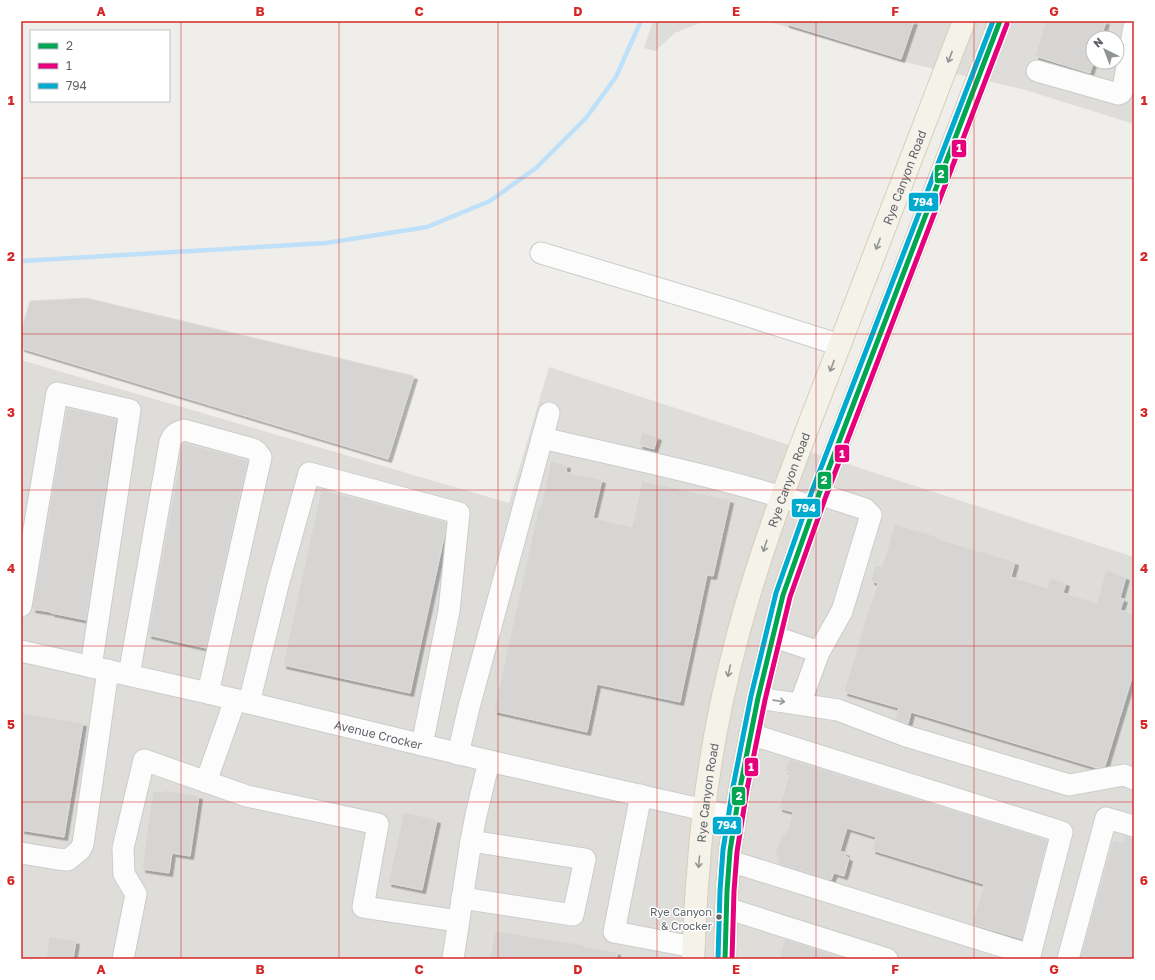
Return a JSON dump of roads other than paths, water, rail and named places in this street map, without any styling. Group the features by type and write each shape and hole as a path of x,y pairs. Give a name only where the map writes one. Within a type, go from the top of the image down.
{"main road":[{"name":"Rye Canyon Road","path":"694,953 698,876 704,810 721,707 736,642 750,592 782,496 964,21"},
{"path":"725,959 726,908 735,817 750,734 772,636 783,595 817,500 1000,21"}],"street":[{"path":"1037,71 1118,94 1121,93 1134,27"},
{"path":"541,253 733,310 840,345"},
{"path":"21,606 57,393 130,410 99,668 98,741 83,844 80,850 68,860 21,853"},
{"path":"458,754 469,707 549,414"},
{"path":"129,675 170,442 177,432 184,430 253,449 260,457 208,693"},
{"path":"542,438 704,475 782,496 817,500 865,509 871,515 842,611 819,652 800,704"},
{"path":"206,782 242,701 278,585 309,473 459,513 449,611 422,745"},
{"path":"772,636 819,652"},
{"name":"Avenue Crocker","path":"21,650 242,701 458,754 735,817"},
{"path":"758,698 838,710 906,736 1069,785 1124,775 1134,779"},
{"path":"730,861 1030,955 1062,832 750,734"},
{"path":"123,959 136,894 124,874 124,848 144,760 247,796 378,824 363,907 458,921"},
{"path":"453,959 471,840 489,761"},
{"path":"641,795 614,932 694,953"},
{"path":"1068,959 1106,818 1134,826"},
{"path":"462,898 573,915 585,859 471,840"},
{"path":"726,908 887,959"}],"waterway":[{"path":"21,261 326,243 427,227 490,201 536,168 586,118 616,77 641,21"}],"place":[{"name":"Rye Canyon & Crocker","path":"719,917"}]}
